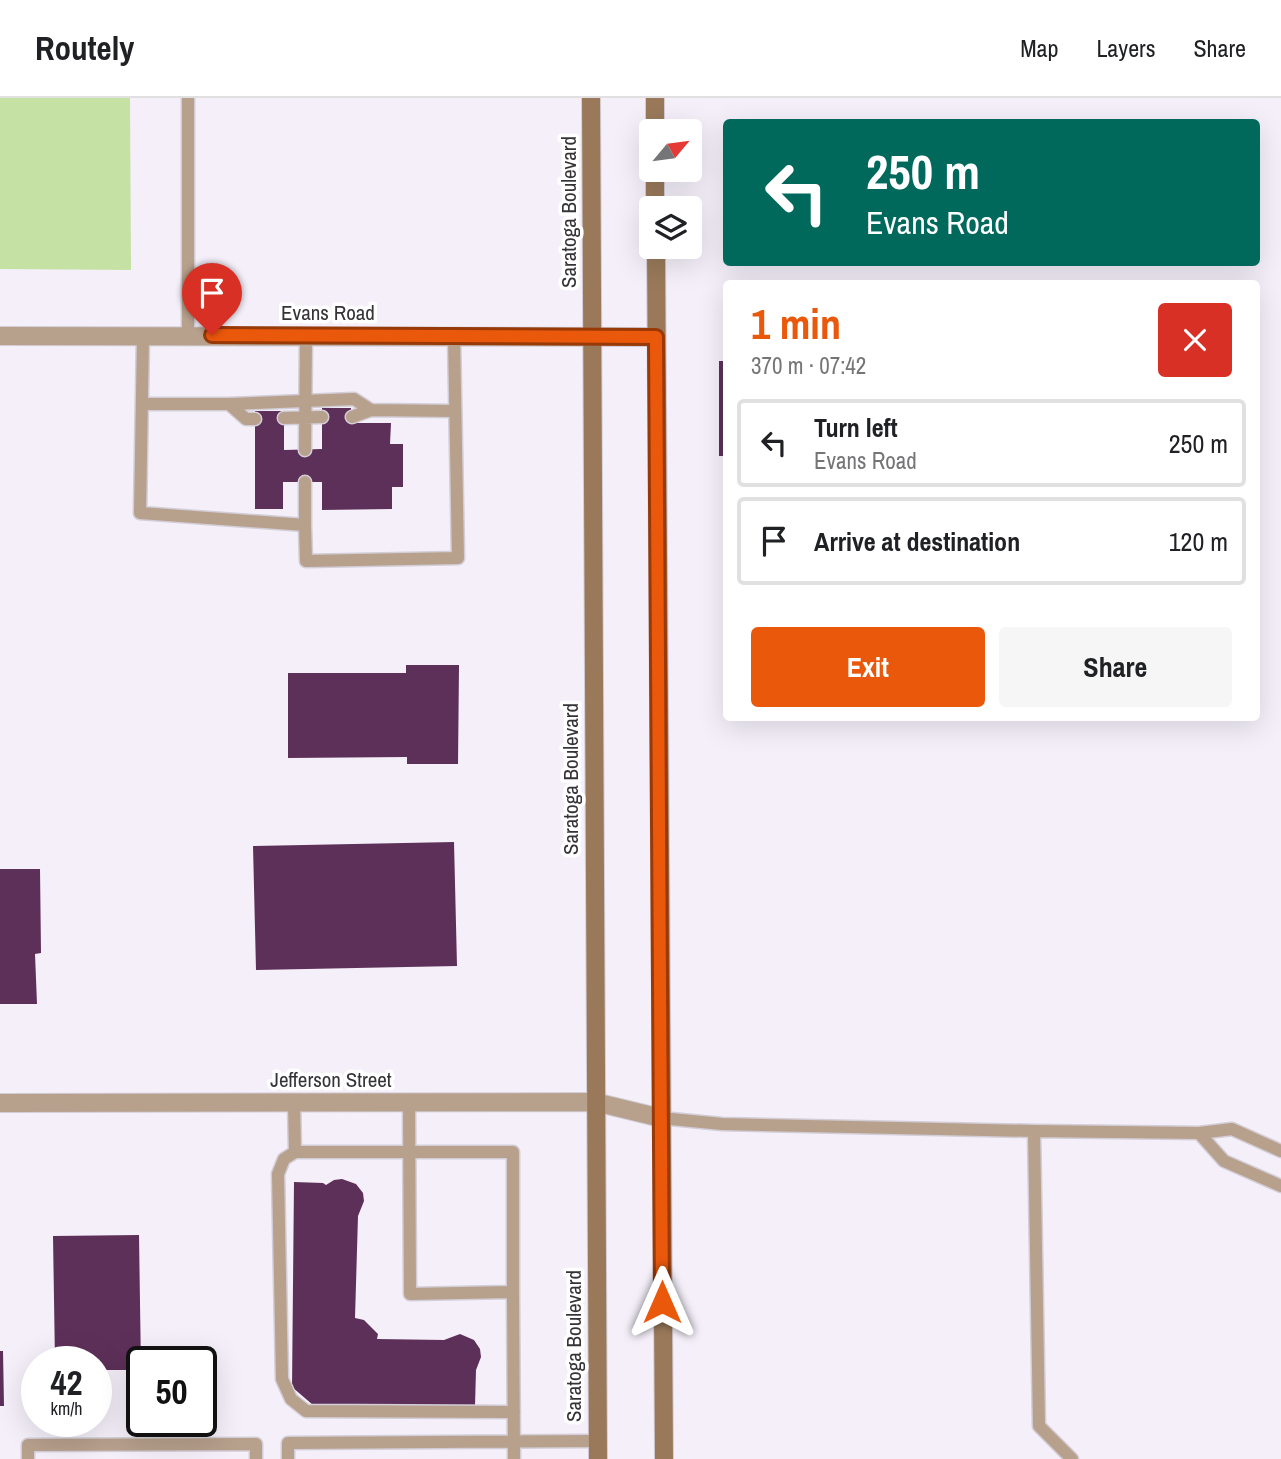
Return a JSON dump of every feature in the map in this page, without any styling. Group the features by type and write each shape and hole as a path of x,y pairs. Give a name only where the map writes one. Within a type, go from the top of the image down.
{"main road":[{"name":"Saratoga Boulevard","path":"591,98 598,1450"},
{"path":"655,98 655,119"},
{"path":"656,259 663,1459"}],"street":[{"name":"Evans Road","path":"0,336 656,337"},
{"name":"Jefferson Street","path":"0,1103 595,1102 661,1118"}],"lane":[{"path":"188,98 188,335"},
{"path":"143,336 140,513 305,525"},
{"path":"306,336 306,450"},
{"path":"305,482 306,561 458,558 454,336"},
{"path":"142,404 354,399 371,410"},
{"path":"229,404 246,419 255,419"},
{"path":"352,417 371,410 455,411"},
{"path":"284,418 322,417"},
{"path":"294,1103 295,1152"},
{"path":"409,1103 410,1294 513,1292"},
{"path":"661,1118 722,1124 1034,1132 1199,1133 1232,1129 1281,1151"},
{"path":"1034,1132 1039,1426 1070,1459"},
{"path":"1199,1133 1224,1161 1281,1186"},
{"path":"514,1412 306,1411 291,1399 282,1379 278,1174 284,1159 295,1152 513,1152 513,1292 514,1412 514,1459"},
{"path":"288,1459 288,1443 514,1442 598,1450"},
{"path":"28,1459 28,1445 242,1444 256,1444 256,1459"}],"green space":[{"path":"0,98 130,98 131,270 0,269"}],"building":[{"path":"719,361 723,361 723,456 719,456"},
{"path":"322,408 351,408 351,423 391,423 390,444 403,444 403,487 392,487 392,509 322,510 322,482 283,482 283,509 255,509 255,411 284,411 284,450 322,449"},
{"path":"406,665 459,665 458,764 407,764 407,757 288,758 288,673 406,673"},
{"path":"454,842 457,966 256,970 253,846"},
{"path":"0,869 40,869 41,953 35,954 37,1004 0,1004"},
{"path":"342,1179 356,1184 363,1193 364,1201 358,1216 355,1318 364,1320 378,1334 377,1339 444,1340 460,1334 474,1340 480,1349 481,1357 476,1370 475,1406 313,1405 292,1387 294,1182 326,1185"},
{"path":"139,1235 141,1346 126,1346 126,1370 112,1370 112,1346 55,1346 53,1236"},
{"path":"0,1351 3,1351 4,1406 0,1406"}],"route":[{"path":"212,335 656,337 662,1302"}]}
